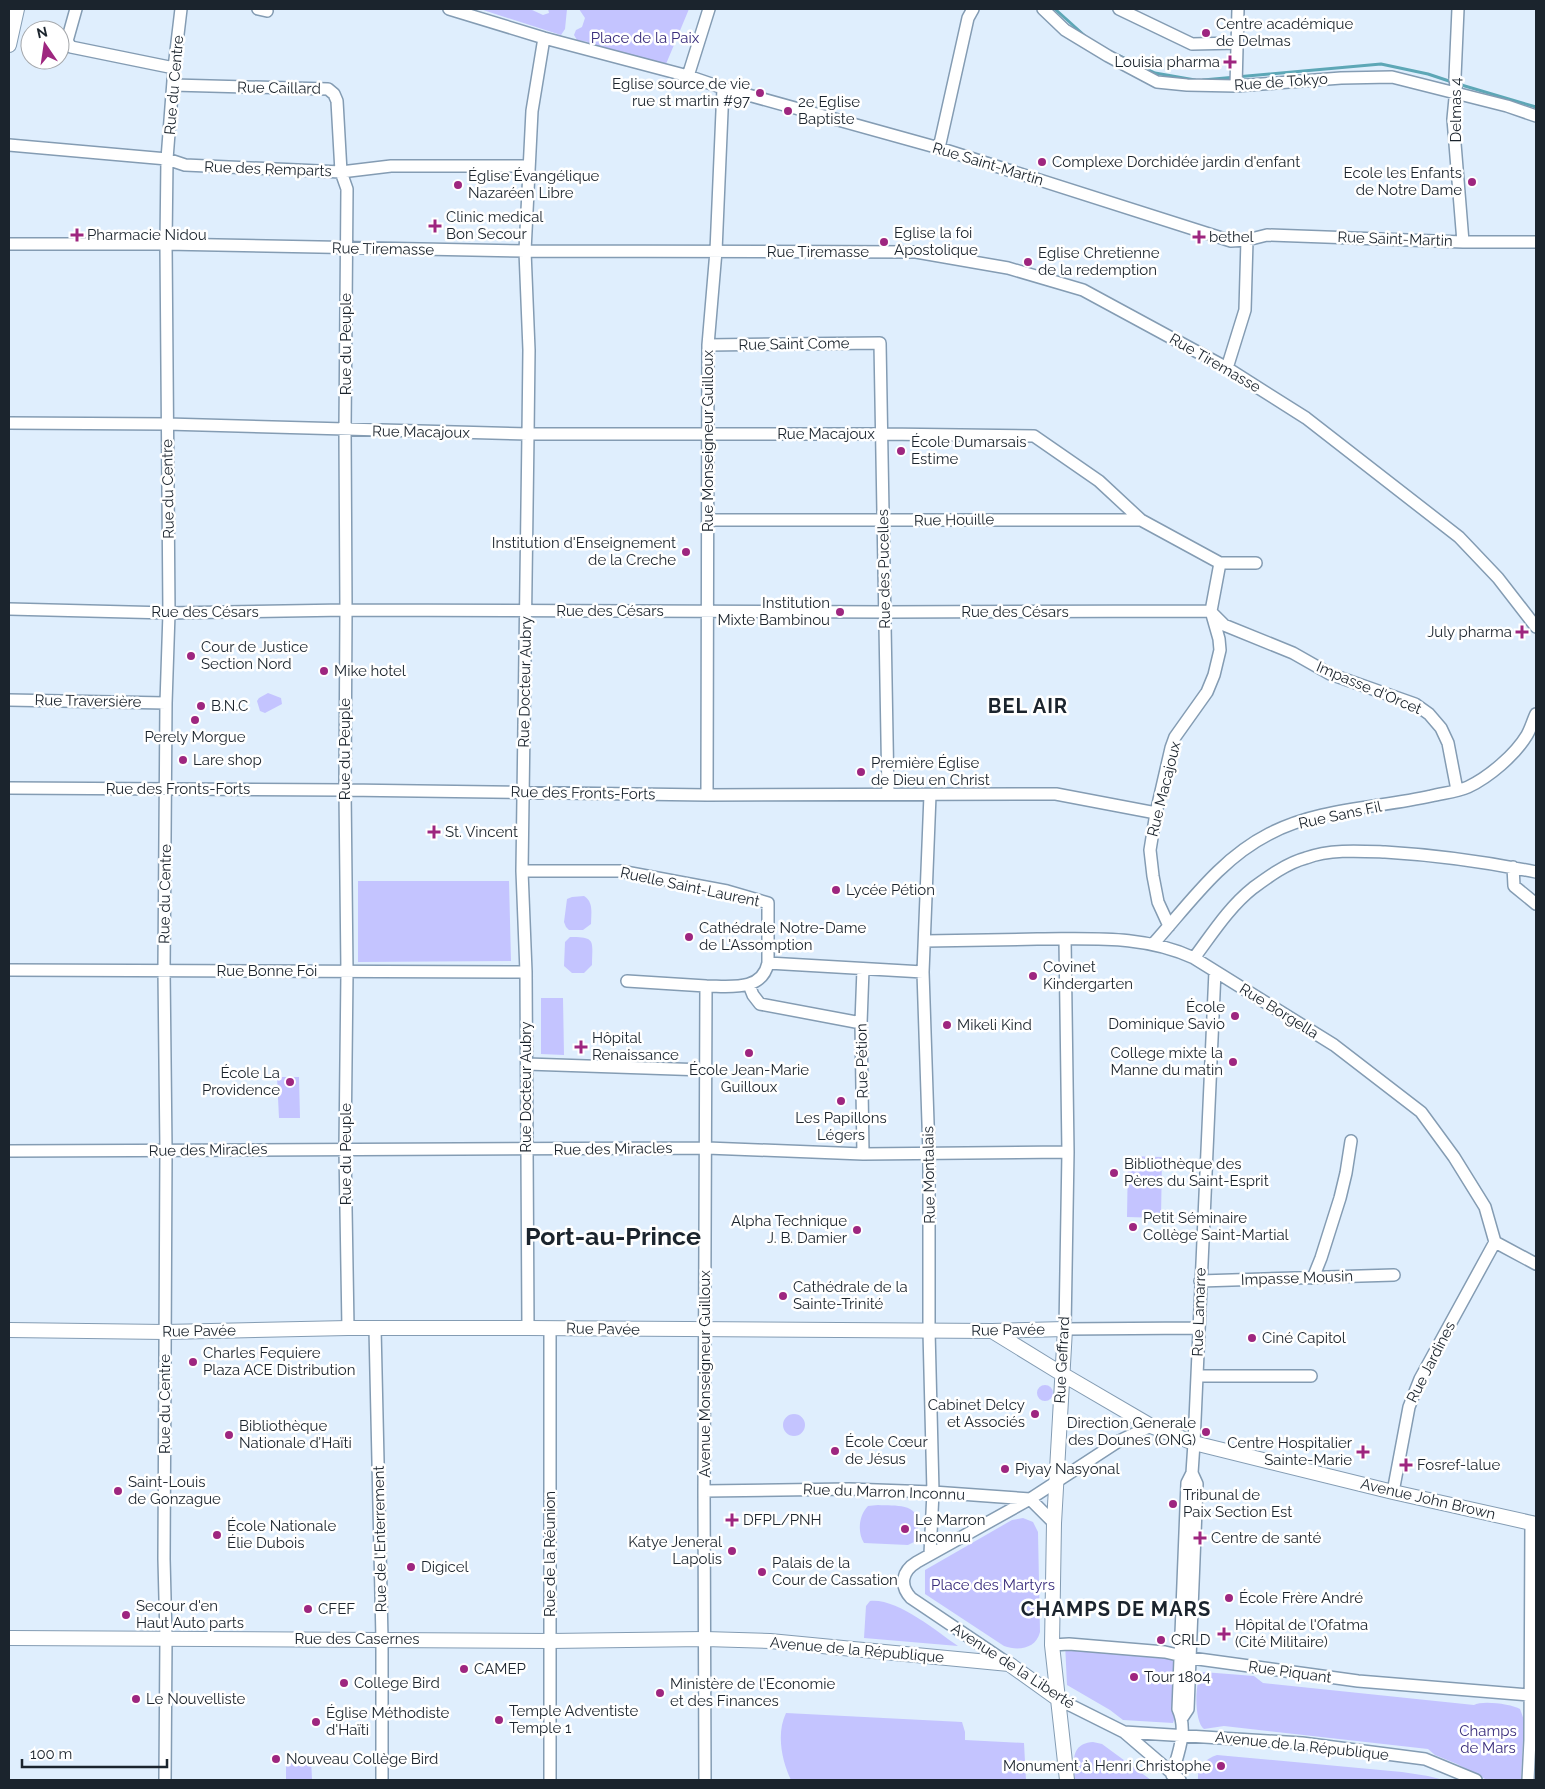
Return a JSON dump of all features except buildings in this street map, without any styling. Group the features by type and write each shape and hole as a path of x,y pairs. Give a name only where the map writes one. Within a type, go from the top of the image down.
{"main road":[{"path":"9,46 17,9"},
{"name":"Rue Pavée","path":"9,1330 165,1332 348,1328 930,1331 1065,1329"},
{"name":"Rue Geffrard","path":"1065,1329 1054,1523 1052,1645 1067,1780"},
{"name":"Avenue John Brown","path":"992,1331 1151,1426 1194,1443 1393,1492 1534,1523"},
{"name":"Rue des Casernes","path":"9,1638 705,1640"},
{"name":"Avenue de la République","path":"705,1640 770,1641 1009,1664"},
{"name":"Avenue de la Liberté","path":"1009,1664 1058,1699"}],"street":[{"path":"76,9 67,41 71,46 174,68"},
{"name":"Rue du Centre","path":"165,1780 166,1150 164,970 166,703 169,613 166,244 167,159 181,9"},
{"name":"Rue Saint-Martin","path":"449,9 544,38 688,76 723,88 938,148 1231,241 1247,240 1267,235 1464,242 1536,242"},
{"path":"688,76 709,9"},
{"path":"938,148 968,18 973,9"},
{"name":"Rue de Tokyo","path":"1043,9 1065,30 1157,82 1236,86 1341,78 1392,77 1456,86 1536,116"},
{"path":"1120,9 1192,44 1238,43"},
{"path":"1236,86 1238,9"},
{"name":"Delmas 4","path":"1458,9 1456,86 1453,118 1464,242"},
{"name":"Rue Docteur Aubry","path":"528,1328 526,972 522,871 529,350 525,251 532,110 544,38"},
{"name":"Rue Caillard","path":"173,86 328,89 334,94 337,101 341,172"},
{"name":"Rue Monseigneur Guilloux","path":"707,795 708,345 716,251 723,88"},
{"name":"Rue des Remparts","path":"9,145 167,159 186,165 341,172 390,166 528,166"},
{"name":"Rue du Peuple","path":"341,172 347,189 345,430 347,972 345,1149 348,1328"},
{"path":"1227,368 1245,310 1247,240"},
{"name":"Rue Tiremasse","path":"9,244 166,244 525,251 916,252 1008,268 1083,290 1227,368 1306,418 1459,537 1498,578 1536,627"},
{"name":"Rue Saint Come","path":"708,345 880,343"},
{"name":"Rue des Pucelles","path":"880,343 888,794"},
{"name":"Rue Macajoux","path":"9,424 166,424 528,434 707,433 1034,436 1099,481 1141,520 1220,563 1211,611 1220,644 1214,675 1201,702 1175,737 1156,813 1150,850 1158,902 1169,926"},
{"name":"Rue Houille","path":"708,520 1141,520"},
{"path":"1220,563 1256,563"},
{"name":"Rue des Césars","path":"9,609 169,613 346,610 1211,611"},
{"name":"Impasse d'Orcet","path":"1211,611 1219,622 1224,625 1293,652 1330,674 1415,704 1429,714 1441,728 1448,743 1457,790"},
{"name":"Rue Traversière","path":"9,700 166,703"},
{"name":"Rue Sans Fil","path":"1154,943 1203,886 1236,854 1269,834 1302,821 1347,811 1389,805 1468,787 1502,765 1527,735 1536,714"},
{"name":"Rue des Fronts-Forts","path":"9,788 707,795 1056,794 1156,813"},
{"name":"Rue Montalais","path":"930,795 923,972 929,1153 933,1492 930,1554"},
{"path":"1194,958 1226,915 1252,889 1281,870 1306,858 1337,852 1406,853 1470,860 1536,872"},
{"path":"1513,867 1514,886 1536,904"},
{"name":"Ruelle Saint-Laurent","path":"522,871 620,870 721,890 768,903 768,963"},
{"name":"Rue Geffrard","path":"1065,939 1068,1152 1065,1329"},
{"name":"Rue Borgella","path":"925,941 1108,939 1154,943 1194,958 1334,1045 1421,1112 1454,1157 1485,1207 1495,1242"},
{"path":"627,981 706,986 749,985 763,976 768,963 923,972"},
{"name":"Rue Pétion","path":"863,968 863,1154"},
{"name":"Rue Bonne Foi","path":"9,970 526,972"},
{"name":"Rue Lamarre","path":"1176,1778 1183,1735 1182,1718 1178,1709 1186,1658 1187,1483 1192,1473 1194,1443 1215,971"},
{"path":"749,985 756,1000 768,1006 862,1023"},
{"name":"Avenue Monseigneur Guilloux","path":"706,986 707,1148 704,1491 706,1780"},
{"path":"527,1064 706,1070"},
{"path":"1313,1278 1340,1198 1351,1141"},
{"name":"Rue des Miracles","path":"9,1151 707,1148 863,1154 1068,1152"},
{"path":"1495,1242 1536,1264"},
{"name":"Rue Jardines","path":"1393,1492 1408,1407 1420,1379 1495,1242"},
{"name":"Impasse Mousin","path":"1200,1281 1394,1275"},
{"name":"Rue de l'Enterrement","path":"375,1328 382,1640 382,1780"},
{"name":"Rue de la Réunion","path":"550,1328 550,1780"},
{"name":"Rue Pavée","path":"1065,1329 1198,1328"},
{"path":"1197,1376 1311,1376"},
{"path":"930,1554 1030,1499 1119,1441 1151,1426"},
{"name":"Rue du Marron Inconnu","path":"704,1491 849,1489 933,1492 1030,1499"},
{"path":"1030,1499 1054,1523"},
{"path":"1528,1780 1531,1570 1534,1523"},
{"name":"Avenue de la Liberté","path":"930,1554 908,1568 904,1581 905,1590 914,1601 1009,1664"},
{"path":"1531,1570 1536,1559"},
{"name":"Rue Piquant","path":"1052,1645 1069,1644 1165,1652 1186,1658 1358,1682 1530,1694"},
{"name":"Avenue de la Liberté","path":"1058,1699 1124,1732 1176,1778"},
{"name":"Avenue de la République","path":"1124,1732 1302,1743 1425,1759 1476,1780"}],"green space":[{"path":"480,9 530,9 543,15 549,13 548,9 567,9 565,29 561,35"},
{"name":"Place de la Paix","path":"579,9 689,9 661,76 586,48 588,42 577,40 574,35 576,30 582,27 585,18"},
{"path":"268,693 281,698 282,704 265,713 260,711 257,701"},
{"path":"358,881 509,881 511,961 358,962"},
{"path":"584,896 591,905 591,924 583,930 569,930 564,922 567,899"},
{"path":"570,937 585,938 591,942 592,965 584,973 572,973 564,966 565,942"},
{"path":"541,998 563,998 564,1055 541,1054"},
{"path":"277,1077 299,1077 300,1118 279,1118"},
{"path":"1128,1156 1162,1157 1161,1218 1127,1217"},
{"path":"1045,1385 1051,1387 1053,1393 1051,1399 1045,1401 1039,1399 1037,1393 1039,1387"},
{"path":"794,1414 802,1417 805,1425 802,1433 794,1436 786,1433 783,1425 786,1417"},
{"path":"868,1506 899,1506 911,1509 917,1518 918,1535 916,1541 908,1545 864,1543 860,1534 861,1519"},
{"name":"Place des Martyrs","path":"1023,1518 1033,1522 1038,1532 1040,1632 1038,1638 1031,1645 1009,1648 925,1594 925,1570 1012,1520"},
{"path":"870,1601 881,1601 904,1610 928,1624 958,1646 864,1638 866,1606"},
{"path":"1065,1643 1180,1660 1176,1715 1173,1723 1123,1720 1110,1710 1067,1685"},
{"name":"Champs de Mars","path":"1203,1672 1254,1676 1263,1683 1474,1705 1497,1703 1516,1707 1520,1709 1524,1720 1521,1779 1487,1780 1435,1755 1428,1749 1224,1726 1204,1729 1198,1718 1196,1700 1198,1683"},
{"path":"786,1713 962,1722 965,1740 1024,1743 1026,1780 791,1780 781,1747 781,1730"},
{"path":"1093,1742 1102,1744 1151,1780 1075,1780 1074,1761 1076,1750 1080,1746"},
{"path":"1217,1755 1402,1772 1444,1780 1198,1780 1200,1767"},
{"path":"286,1757 311,1757 312,1780 286,1780"}],"waterway":[{"path":"1055,9 1085,36"},
{"path":"1120,56 1155,73 1195,80"},
{"path":"1203,80 1381,64 1428,74 1452,82"},
{"path":"1458,84 1536,107"}],"place":[{"name":"Centre académique de Delmas","path":"1206,33"},
{"name":"Louisia pharma","path":"1230,62"},
{"name":"Eglise source de vie rue st martin #97","path":"760,93"},
{"name":"2e Eglise Baptiste","path":"788,111"},
{"name":"Complexe Dorchidée jardin d'enfant","path":"1042,162"},
{"name":"Ecole les Enfants de Notre Dame","path":"1472,182"},
{"name":"Église Évangélique Nazaréen Libre","path":"458,185"},
{"name":"Clinic medical Bon Secour","path":"435,226"},
{"name":"Pharmacie Nidou","path":"77,235"},
{"name":"bethel","path":"1199,237"},
{"name":"Eglise la foi Apostolique","path":"884,242"},
{"name":"Eglise Chretienne de la redemption","path":"1028,262"},
{"name":"École Dumarsais Estime","path":"901,451"},
{"name":"Institution d'Enseignement de la Creche","path":"686,552"},
{"name":"Institution Mixte Bambinou","path":"840,612"},
{"name":"July pharma","path":"1522,632"},
{"name":"Cour de Justice Section Nord","path":"191,656"},
{"name":"Mike hotel","path":"324,671"},
{"name":"B.N.C","path":"201,706"},
{"name":"Perely Morgue","path":"195,720"},
{"name":"Lare shop","path":"183,760"},
{"name":"Première Église de Dieu en Christ","path":"861,772"},
{"name":"St. Vincent","path":"434,832"},
{"name":"Lycée Pétion","path":"836,890"},
{"name":"Cathédrale Notre-Dame de L'Assomption","path":"689,937"},
{"name":"Covinet Kindergarten","path":"1033,976"},
{"name":"École Dominique Savio","path":"1235,1016"},
{"name":"Mikeli Kind","path":"947,1025"},
{"name":"Hôpital Renaissance","path":"581,1047"},
{"name":"École Jean-Marie Guilloux","path":"749,1053"},
{"name":"College mixte la Manne du matin","path":"1233,1062"},
{"name":"École La Providence","path":"290,1082"},
{"name":"Les Papillons Légers","path":"841,1101"},
{"name":"Bibliothèque des Pères du Saint-Esprit","path":"1114,1173"},
{"name":"Petit Séminaire Collège Saint-Martial","path":"1133,1227"},
{"name":"Alpha Technique J. B. Damier","path":"857,1230"},
{"name":"Cathédrale de la Sainte-Trinité","path":"783,1296"},
{"name":"Ciné Capitol","path":"1252,1338"},
{"name":"Charles Fequiere Plaza ACE Distribution","path":"193,1362"},
{"name":"Cabinet Delcy et Associés","path":"1035,1414"},
{"name":"Direction Generale des Dounes (ONG)","path":"1206,1432"},
{"name":"Bibliothèque Nationale d’Haïti","path":"229,1435"},
{"name":"École Cœur de Jésus","path":"835,1451"},
{"name":"Centre Hospitalier Sainte-Marie","path":"1363,1452"},
{"name":"Fosref-lalue","path":"1406,1465"},
{"name":"Piyay Nasyonal","path":"1005,1469"},
{"name":"Saint-Louis de Gonzague","path":"118,1491"},
{"name":"Tribunal de Paix Section Est","path":"1173,1504"},
{"name":"DFPL/PNH","path":"732,1520"},
{"name":"Le Marron Inconnu","path":"905,1529"},
{"name":"École Nationale Élie Dubois","path":"217,1535"},
{"name":"Centre de santé","path":"1200,1538"},
{"name":"Katye Jeneral Lapolis","path":"732,1551"},
{"name":"Digicel","path":"411,1567"},
{"name":"Palais de la Cour de Cassation","path":"762,1572"},
{"name":"École Frère André","path":"1229,1598"},
{"name":"CFEF","path":"308,1609"},
{"name":"Secour d'en Haut Auto parts","path":"126,1615"},
{"name":"Hôpital de l'Ofatma (Cité Militaire)","path":"1224,1634"},
{"name":"CRLD","path":"1161,1640"},
{"name":"CAMEP","path":"464,1669"},
{"name":"Tour 1804","path":"1134,1677"},
{"name":"College Bird","path":"344,1683"},
{"name":"Ministère de l'Economie et des Finances","path":"660,1693"},
{"name":"Le Nouvelliste","path":"136,1699"},
{"name":"Temple Adventiste Temple 1","path":"499,1720"},
{"name":"Église Méthodiste d'Haïti","path":"316,1722"},
{"name":"Nouveau Collège Bird","path":"276,1759"},
{"name":"Monument à Henri Christophe","path":"1221,1766"}],"district":[{"name":"BEL AIR","path":"1028,706"},
{"name":"Port-au-Prince","path":"613,1236"},
{"name":"CHAMPS DE MARS","path":"1116,1609"}]}
